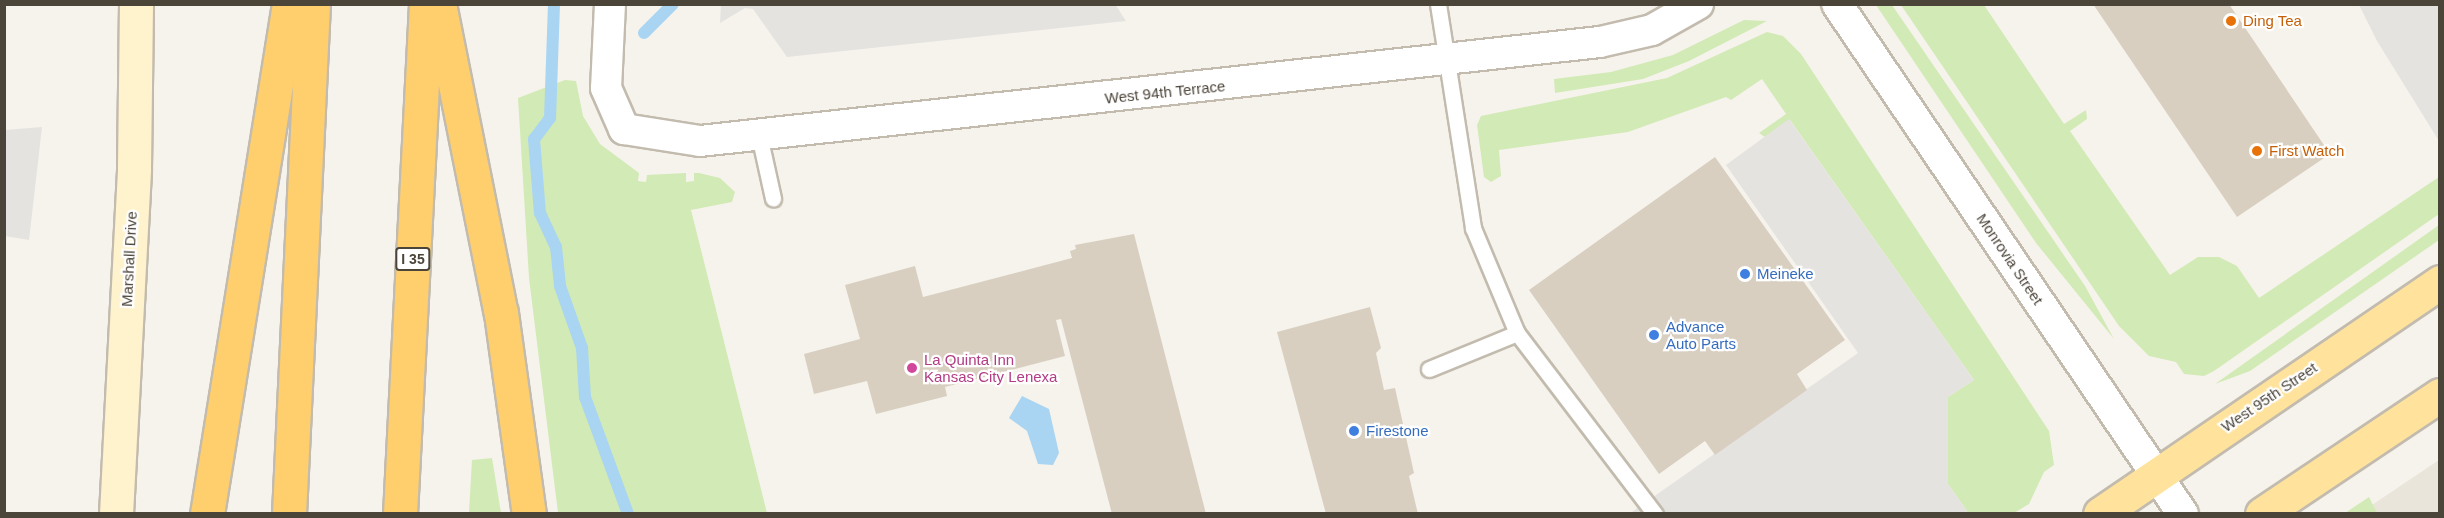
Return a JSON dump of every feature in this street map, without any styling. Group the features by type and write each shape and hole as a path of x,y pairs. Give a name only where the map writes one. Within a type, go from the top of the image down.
{"highway":[{"path":"207,513 289,4"},
{"path":"289,513 313,4"},
{"name":"I 35","path":"400,513 426,4"},
{"path":"439,4 501,313 529,513"}],"main road":[{"name":"West 95th Street","path":"2100,513 2439,282"},
{"path":"2262,513 2439,394"}],"street":[{"name":"Marshall Drive","path":"116,513 134,168 136,4"},
{"name":"West 94th Terrace","path":"610,4 606,88 624,129 700,141 1600,42 1652,30 1698,4"},
{"name":"Monrovia Street","path":"1837,4 2183,513"}],"lane":[{"path":"1438,4 1473,228 1517,333 1654,513"},
{"path":"759,135 773,198"},
{"path":"1429,369 1517,333"}],"shaded area":[{"path":"721,4 1115,4 1126,21 787,57 753,9 745,8 720,23"},
{"path":"2359,5 2439,5 2439,141 2377,41"},
{"path":"1789,119 1974,380 1948,397 1948,484 1967,511 1964,514 1629,514 1858,353 1726,165"},
{"path":"42,127 29,240 5,236 5,130"},
{"path":"2439,460 2439,513 2360,513"}],"green space":[{"path":"1876,5 1892,5 2085,286 2114,339 2036,243"},
{"path":"1901,5 1984,5 2064,124 2086,110 2087,119 2070,131 2170,275 2198,257 2219,257 2237,266 2259,298 2439,177 2439,214 2214,371 2204,376 2184,374 2176,362 2149,356 2119,326"},
{"path":"1744,20 1767,21 1689,61 1643,79 1555,93 1554,79 1611,72 1673,55"},
{"path":"1767,32 1783,36 1801,54 2049,431 2054,465 2044,472 2029,504 2014,513 1964,513 1967,511 1948,484 1948,397 1974,380 1790,120 1765,137 1759,133 1786,114 1762,79 1731,100 1726,97 1628,132 1499,150 1501,176 1491,182 1484,177 1477,125 1481,116 1667,78"},
{"path":"565,80 576,81 583,116 600,144 639,173 638,181 646,182 647,175 686,173 686,182 694,181 694,173 699,173 720,178 735,192 732,202 691,210 767,513 558,513 529,278 518,98"},
{"path":"2439,225 2439,240 2250,371 2215,384"},
{"path":"492,458 501,513 469,513 472,460"},
{"path":"2369,497 2377,513 2345,513"}],"water":[{"path":"1022,396 1049,409 1059,453 1053,465 1038,464 1027,431 1009,418"}],"building":[{"path":"2093,4 2229,4 2330,154 2237,217"},
{"path":"1715,157 1845,340 1797,374 1807,390 1715,455 1705,441 1659,474 1529,290"},
{"name":"La Quinta Inn Kansas City Lenexa","path":"1134,234 1206,514 1112,514 1061,319 1056,320 1065,356 945,387 947,396 876,414 867,381 814,394 804,354 860,339 845,285 915,266 923,297 1072,258 1070,251 1076,249 1075,245"},
{"name":"Firestone","path":"1370,307 1381,348 1376,353 1384,390 1395,388 1414,473 1409,476 1418,514 1326,514 1277,332"}],"waterway":[{"path":"554,4 550,118 534,139 540,213 556,247 560,286 582,348 585,397 628,514"},
{"path":"644,33 673,4"}],"place":[{"name":"Ding Tea","path":"2231,21"},
{"name":"First Watch","path":"2257,151"},
{"name":"Meineke","path":"1745,274"},
{"name":"Advance Auto Parts","path":"1654,335"},
{"name":"La Quinta Inn Kansas City Lenexa","path":"912,368"},
{"name":"Firestone","path":"1354,431"}]}
